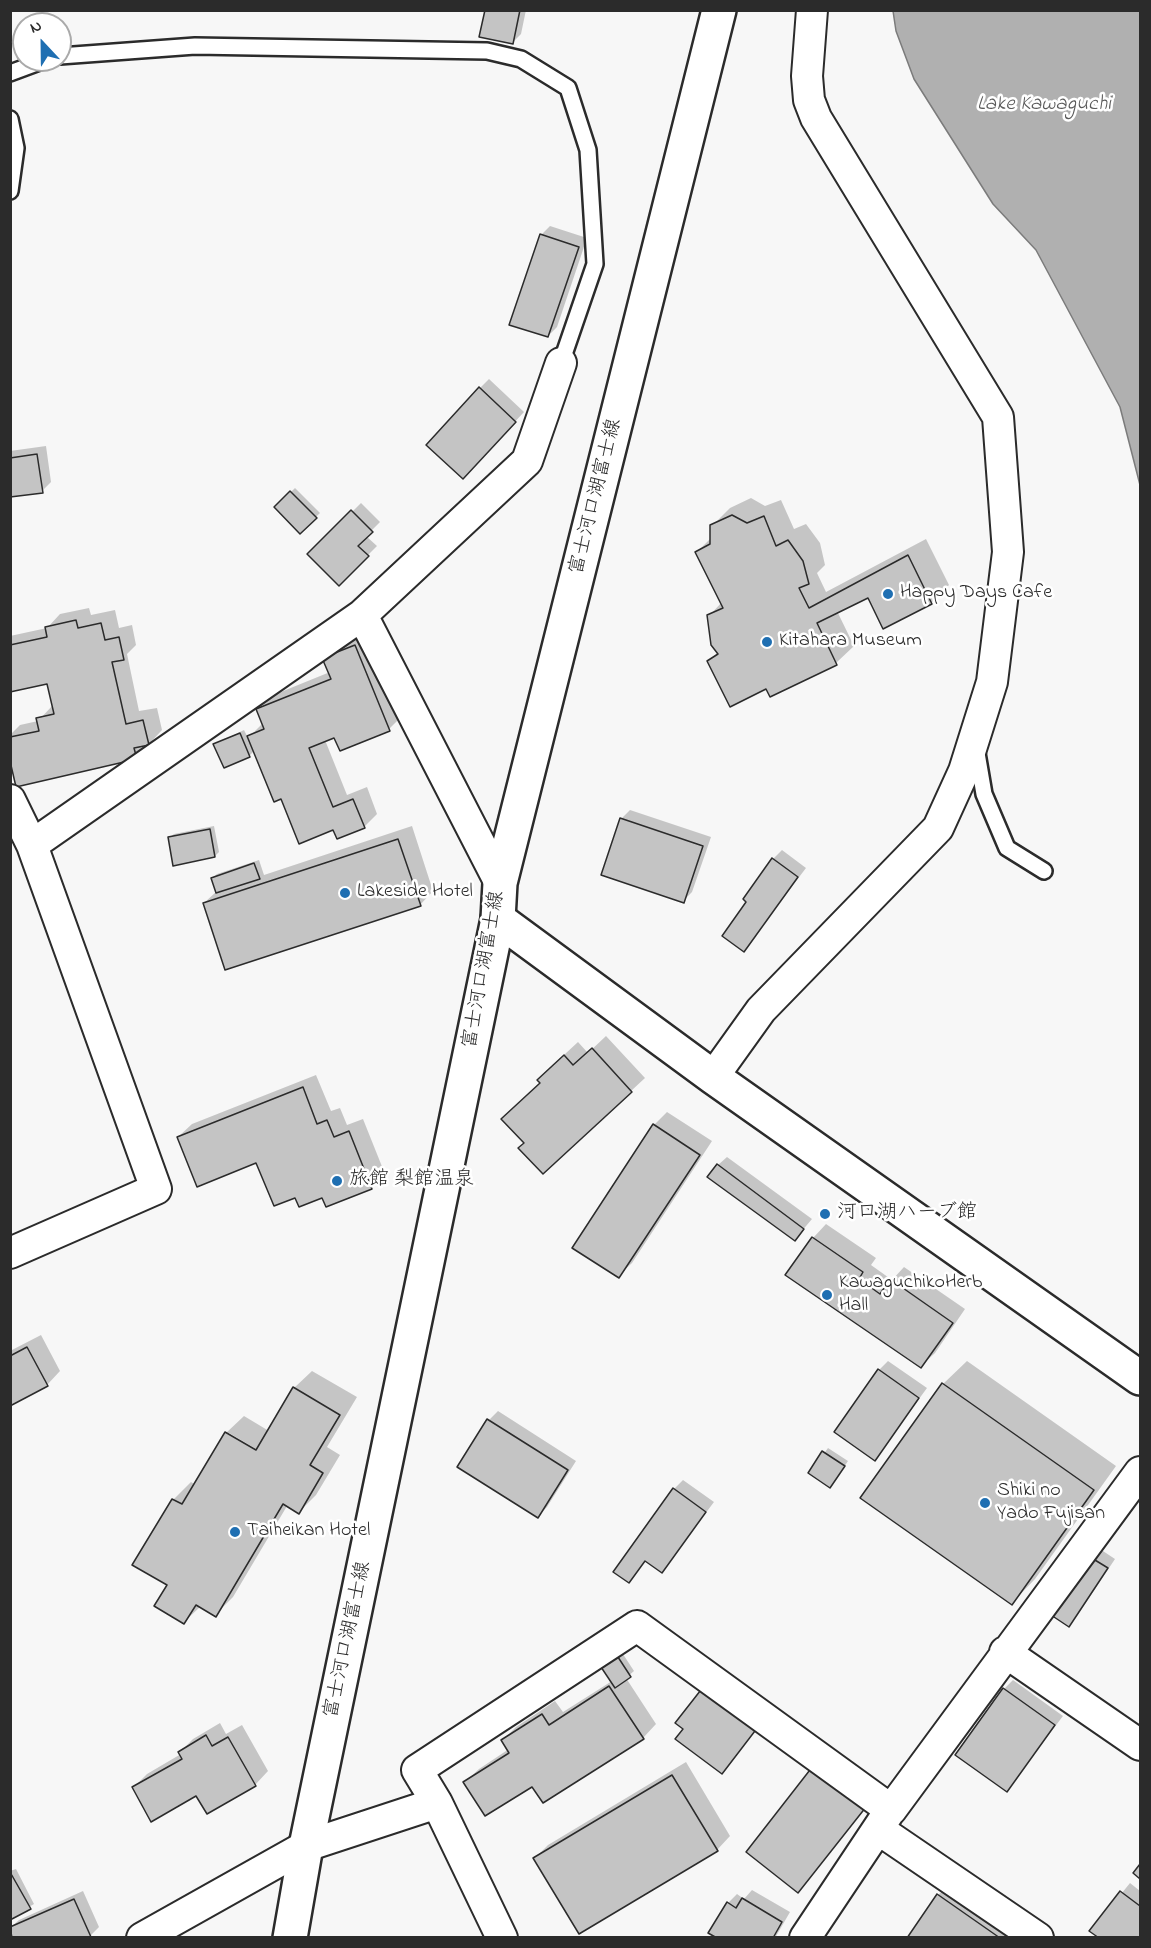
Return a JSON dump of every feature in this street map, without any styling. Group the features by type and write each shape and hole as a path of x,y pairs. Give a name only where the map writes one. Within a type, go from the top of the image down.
{"main road":[{"name":"富士河口湖富士線","path":"290,1938 306,1846 498,919 500,883 719,10"},
{"path":"498,919 713,1077 1140,1378"}],"street":[{"path":"713,1077 761,1010 938,828 964,771 992,682 1008,552 999,417 816,118 809,100 807,76 812,10"},
{"path":"32,845 362,615 527,461 561,363"},
{"path":"362,615 500,883"},
{"path":"10,800 32,845 156,1190 10,1253"},
{"path":"805,1938 885,1820 1005,1652 1140,1472"},
{"path":"502,1938 437,1803 417,1770 637,1626 1038,1938"},
{"path":"1005,1652 1140,1745"},
{"path":"142,1938 306,1846 437,1803"}],"lane":[{"path":"72,55 195,46 487,51 521,59 540,70 568,88 588,150 595,264 561,363"},
{"path":"10,119 16,148 10,191"},
{"path":"974,738 984,794 1007,848 1044,871"}],"water":[{"name":"Lake Kawaguchi","path":"893,11 1140,11 1140,485 1120,407 1036,250 993,204 914,79 896,31"}],"building":[{"path":"485,10 520,10 513,44 479,37"},
{"path":"540,234 579,247 548,337 509,325"},
{"path":"479,387 516,422 463,479 426,445"},
{"path":"37,454 43,493 10,497 10,458"},
{"path":"290,491 317,518 300,534 274,507"},
{"path":"351,510 373,532 358,546 369,556 339,586 307,554"},
{"path":"732,515 747,523 764,516 776,546 788,540 803,561 809,584 799,588 809,608 908,555 932,604 883,629 868,598 817,623 837,665 770,697 766,689 730,707 707,661 718,654 711,645 707,615 723,608 695,552 710,544 710,525"},
{"path":"76,620 78,628 101,623 105,640 119,637 124,660 112,662 126,724 143,720 149,745 134,748 137,759 16,787 10,761 10,737 39,731 36,718 54,714 47,684 10,692 10,645 47,637 45,627"},
{"path":"355,645 390,731 340,751 334,738 309,748 333,807 353,799 365,828 337,839 333,830 299,844 281,799 274,802 247,736 264,729 256,709 331,679 322,658"},
{"path":"240,733 250,757 224,768 213,744"},
{"path":"620,818 703,846 684,903 601,875"},
{"path":"210,829 215,857 173,866 168,837"},
{"path":"398,839 421,906 225,970 203,903"},
{"path":"772,858 798,877 744,952 722,936 746,902 743,899"},
{"path":"254,863 260,879 216,893 211,878"},
{"path":"592,1048 632,1092 543,1174 518,1148 524,1143 501,1119 540,1083 537,1080 564,1055 573,1065"},
{"path":"303,1087 317,1124 327,1120 334,1137 349,1131 372,1189 326,1207 322,1198 299,1207 295,1198 274,1206 256,1163 197,1187 177,1137"},
{"path":"653,1124 700,1155 619,1278 572,1248"},
{"path":"717,1164 804,1229 795,1241 707,1177"},
{"path":"812,1237 863,1272 859,1279 880,1294 890,1279 953,1323 921,1368 785,1275"},
{"path":"27,1347 48,1386 10,1406 10,1356"},
{"path":"878,1369 919,1398 875,1461 834,1432"},
{"path":"942,1383 1094,1490 1012,1605 860,1498"},
{"path":"293,1387 340,1415 310,1465 323,1473 299,1514 283,1504 216,1617 196,1605 184,1624 154,1606 167,1585 132,1565 172,1499 182,1504 225,1432 256,1450"},
{"path":"487,1419 568,1470 538,1518 457,1467"},
{"path":"822,1451 845,1466 830,1488 808,1473"},
{"path":"673,1488 706,1512 662,1573 645,1561 629,1583 613,1572"},
{"path":"1090,1557 1108,1568 1069,1627 1051,1615"},
{"path":"616,1654 631,1677 615,1688 599,1664"},
{"path":"609,1686 644,1739 543,1803 532,1787 485,1816 463,1782 509,1753 501,1740 542,1714 549,1725"},
{"path":"704,1686 758,1727 722,1774 675,1739 683,1729 675,1723"},
{"path":"1003,1688 1055,1725 1007,1792 955,1755"},
{"path":"206,1735 212,1746 228,1737 256,1786 207,1814 196,1796 151,1822 132,1787 182,1759 178,1752"},
{"path":"813,1766 866,1807 798,1893 746,1852"},
{"path":"672,1775 718,1851 579,1934 533,1858"},
{"path":"1140,1864 1140,1879 1133,1873"},
{"path":"10,1872 31,1909 10,1920"},
{"path":"1120,1891 1140,1906 1140,1938 1099,1938 1089,1931"},
{"path":"937,1894 1000,1938 907,1938"},
{"path":"742,1898 782,1922 773,1938 717,1938 708,1933 727,1902 736,1908"},
{"path":"74,1899 91,1937 12,1938 10,1927"}],"place":[{"name":"Happy Days Cafe","path":"888,594"},
{"name":"Kitahara Museum","path":"767,642"},
{"name":"Lakeside Hotel","path":"345,893"},
{"name":"旅館 梨館温泉","path":"337,1181"},
{"name":"河口湖ハーブ館","path":"825,1214"},
{"name":"KawaguchikoHerb Hall","path":"827,1295"},
{"name":"Shiki no Yado Fujisan","path":"985,1503"},
{"name":"Taiheikan Hotel","path":"235,1532"}]}
